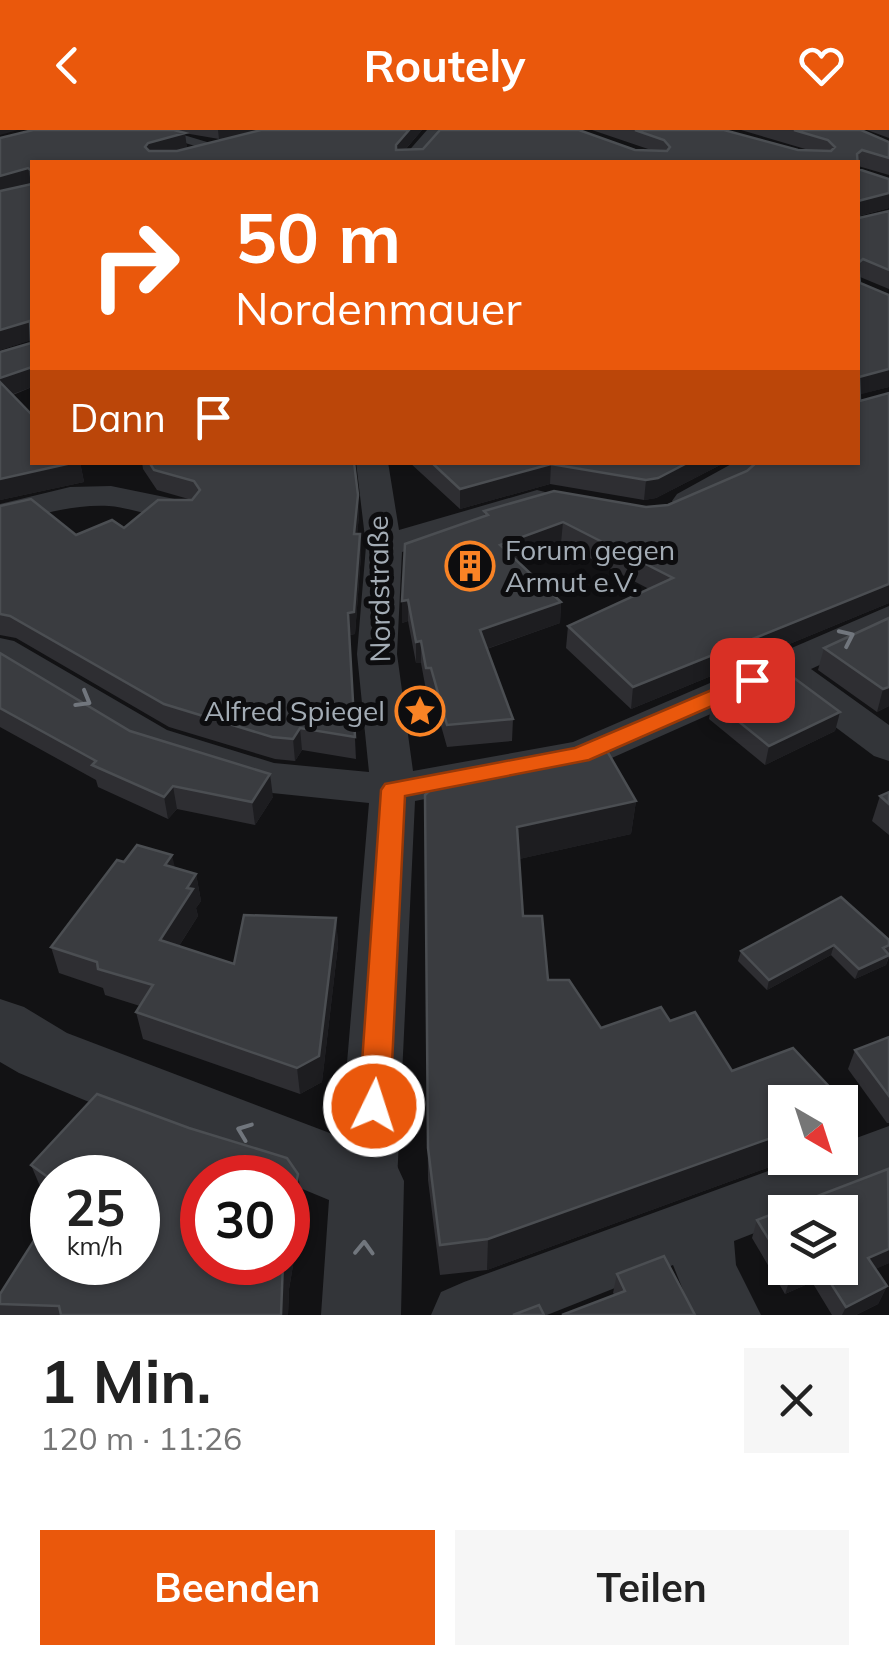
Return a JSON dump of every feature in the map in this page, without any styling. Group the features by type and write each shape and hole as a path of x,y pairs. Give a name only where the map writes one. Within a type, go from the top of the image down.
{"street":[{"path":"149,130 228,146 189,156"},
{"path":"411,160 438,130"},
{"name":"Nordstraße","path":"361,1315 393,790 377,654 384,546 372,465"},
{"path":"664,512 730,482 753,465"},
{"path":"0,516 46,501 102,493 137,497 182,510"},
{"path":"384,546 537,500 574,499"},
{"path":"0,650 152,740 272,778 393,790 580,754 634,734 889,618"},
{"path":"782,667 889,746"},
{"path":"0,1027 43,1053 367,1181"},
{"path":"464,1315 889,1153"},
{"path":"708,1222 699,1246 728,1315"}],"building":[{"path":"33,130 174,130 185,133 145,147 149,151 177,151 261,130 409,130 396,150 423,149 440,130 579,130 635,150 667,151 670,147 664,140 635,130 724,130 798,150 831,151 835,147 828,140 794,130 861,130 889,142 889,158 862,150 857,154 858,160 30,160 30,170 0,176 0,138"},
{"path":"860,170 889,179 889,193 860,200"},
{"path":"30,184 30,321 0,330 0,191"},
{"path":"889,211 889,270 863,259 860,261 860,218"},
{"path":"860,283 889,295 889,369 860,377"},
{"path":"30,343 30,368 0,378 0,352"},
{"path":"0,382 30,413 30,465 63,465 0,479"},
{"path":"889,393 889,584 633,687 568,626 673,578 563,522 500,545 561,602 480,630 513,719 447,725 431,668 426,668 421,641 416,642 408,600 402,601 405,544 488,515 484,511 554,491 646,507 668,505 754,465 860,465 860,401"},
{"path":"151,465 354,465 358,495 354,534 360,534 354,612 348,613 355,737 300,728 293,739 272,737 164,704 10,616 0,614 0,506 31,499 76,535 112,520 124,528 158,500 192,500 200,490 194,481 154,470"},
{"path":"434,465 547,465 460,489"},
{"path":"557,465 683,465 646,480"},
{"path":"889,618 889,687 883,689 824,648"},
{"path":"0,653 130,731 270,774 252,802 173,786 164,797 92,765 96,761 0,708"},
{"path":"782,669 840,712 769,746 712,700"},
{"path":"603,744 636,801 517,827 523,916 542,916 548,980 569,980 601,1028 661,1007 670,1021 695,1012 732,1071 793,1048 828,1085 768,1085 768,1139 488,1239 440,1245 428,1148 425,795 444,776"},
{"path":"137,845 172,855 165,865 196,874 187,888 193,889 160,940 234,964 244,915 336,918 319,1056 297,1068 136,1012 153,985 98,969 97,962 51,947 117,860 124,862"},
{"path":"841,897 889,940 883,948 889,955 859,969 834,945 769,980 741,951"},
{"path":"889,1037 889,1096 855,1050"},
{"path":"97,1094 277,1155 180,1155 180,1285 282,1285 281,1315 61,1315 59,1306 0,1304 0,1294 30,1247 30,1285 160,1285 160,1155 40,1155"},
{"path":"888,1169 889,1249 868,1258 887,1286 846,1307 832,1285 858,1285 858,1195 820,1195"},
{"path":"768,1216 768,1238 757,1220"},
{"path":"664,1256 695,1315 562,1315 625,1291 617,1274"},
{"path":"539,1305 544,1315 513,1315"}],"place":[{"name":"Forum gegen Armut e.V.","path":"470,566"},
{"name":"Alfred Spiegel","path":"420,711"}],"route":[{"path":"374,1106 393,790 580,754 752,680"}]}
